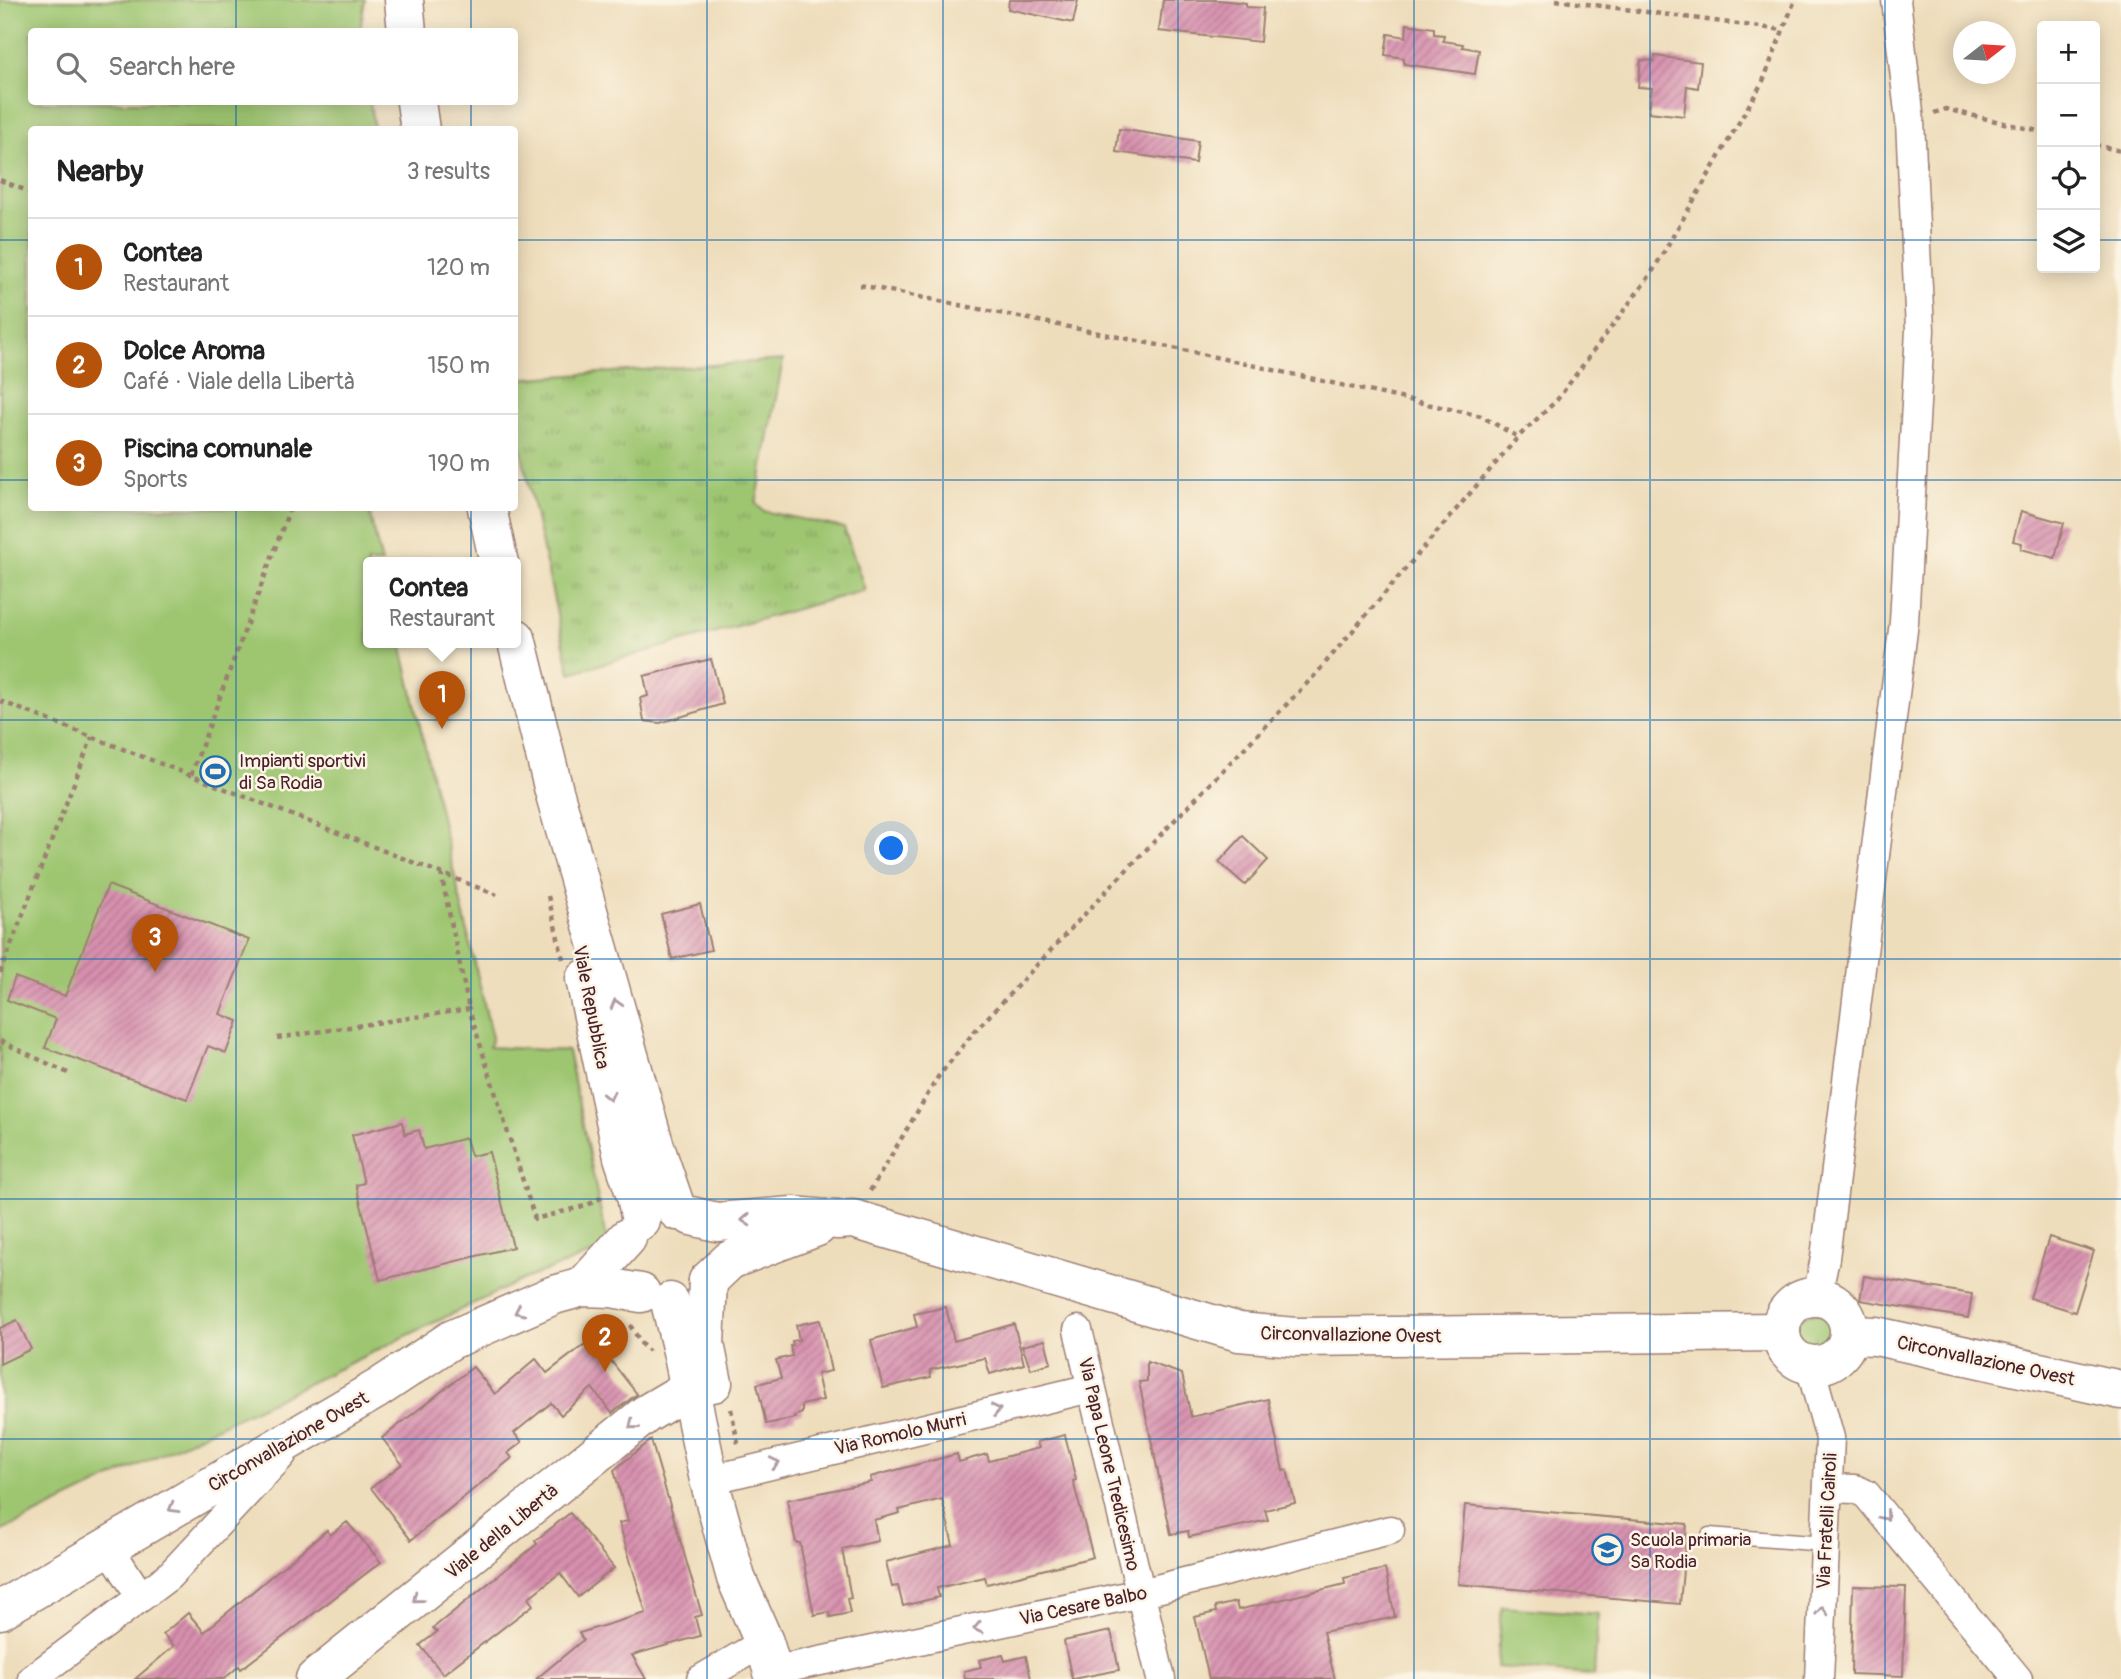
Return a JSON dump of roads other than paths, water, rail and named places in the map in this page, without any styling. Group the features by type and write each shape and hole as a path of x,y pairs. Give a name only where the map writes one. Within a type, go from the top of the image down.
{"street":[{"path":"404,0 407,28"},
{"path":"1817,1297 1825,1258 1904,622 1920,330 1910,121 1896,0"},
{"path":"416,105 419,126"},
{"path":"489,511 498,557"},
{"name":"Viale Repubblica","path":"518,648 554,791 590,1010 623,1157 636,1196 659,1221"},
{"name":"Circonvallazione Ovest","path":"659,1221 717,1222 793,1216 846,1220 1239,1332 1296,1337 1781,1332"},
{"path":"655,1298 691,1296 730,1261 846,1220"},
{"path":"659,1221 624,1253 625,1268 631,1282 655,1298 690,1388 729,1475"},
{"path":"583,1287 659,1221 703,1225 712,1238 714,1268 708,1281 705,1344 729,1475 736,1578 771,1664"},
{"name":"Circonvallazione Ovest","path":"0,1610 377,1389 451,1340 554,1295 583,1287 611,1288 655,1298"},
{"path":"1809,1297 1817,1297 1839,1306 1848,1319 1850,1335 1844,1350 1833,1361 1810,1366 1790,1354 1782,1340 1781,1332 1784,1317 1794,1304 1809,1297"},
{"name":"Via Papa Leone Tredicesimo","path":"1078,1330 1161,1679"},
{"name":"Circonvallazione Ovest","path":"1850,1335 1876,1336 2121,1390"},
{"name":"Via Fratelli Cairoli","path":"1810,1366 1830,1438 1819,1679"},
{"name":"Viale della Libertà","path":"316,1679 646,1414 690,1388"},
{"name":"Via Romolo Murri","path":"729,1475 1091,1388"},
{"path":"32,1679 169,1576 304,1432"},
{"path":"1828,1488 1855,1489 1866,1494 2018,1679"},
{"name":"Via Cesare Balbo","path":"701,1679 1141,1593 1391,1530"},
{"path":"108,1546 141,1597"}],"lane":[{"path":"1709,1535 1825,1545"}],"place":[{"name":"Contea","path":"442,729"},
{"name":"Impianti sportivi di Sa Rodia","path":"216,771"},
{"name":"Piscina comunale","path":"155,972"},
{"name":"Dolce Aroma","path":"605,1372"},
{"name":"Scuola primaria Sa Rodia","path":"1607,1550"}]}
